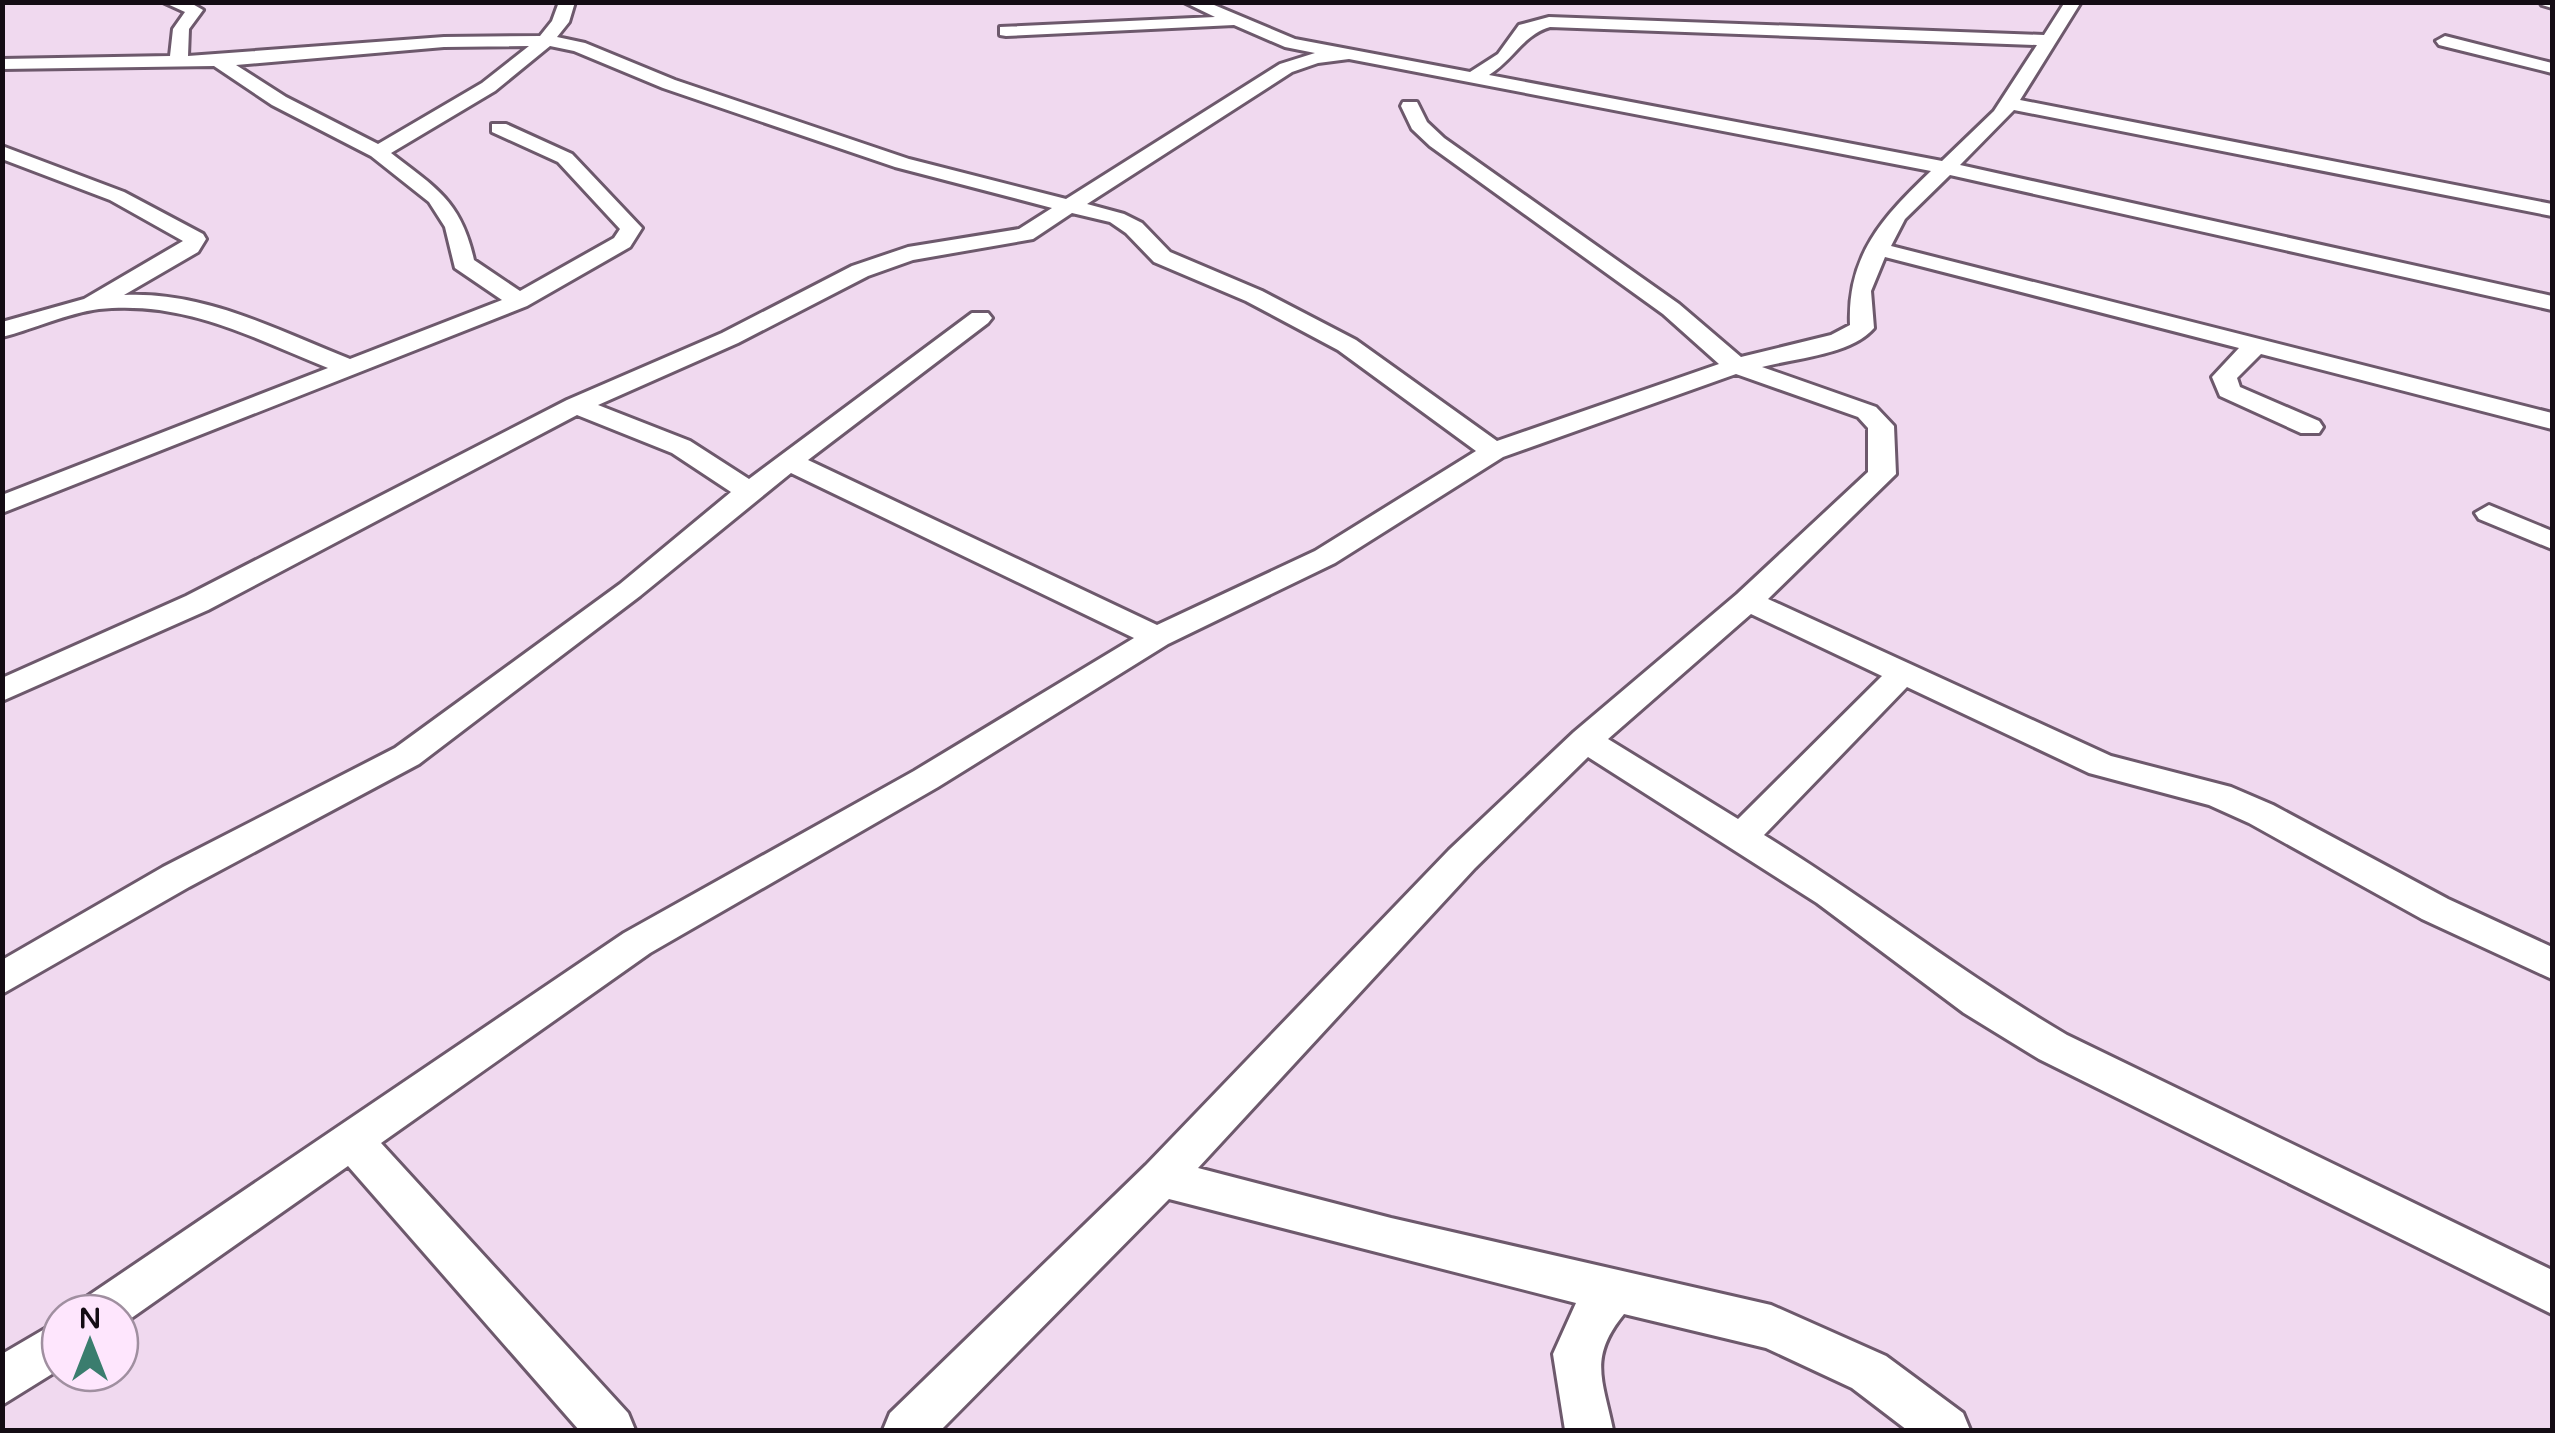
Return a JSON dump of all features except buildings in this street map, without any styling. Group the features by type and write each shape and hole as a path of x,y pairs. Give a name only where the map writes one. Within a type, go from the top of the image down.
{"street":[{"path":"171,2 194,10 182,29 178,60"},
{"path":"378,152 448,114 550,40 564,20 567,2"},
{"path":"1192,2 1288,55 1350,54 1946,168 2552,303"},
{"path":"130,1293 636,944 926,778 1157,637 1325,556 1494,450 1736,366 1838,340 1862,328 1860,291 1896,216 2000,115 2073,2"},
{"path":"1006,31 1232,22"},
{"path":"1476,76 1504,58 1525,29 1549,22 2047,40"},
{"path":"2,64 218,62 460,41 550,40 579,47 669,84 902,163 1117,218 1134,228 1162,257 1312,324 1494,450"},
{"path":"2446,41 2552,68"},
{"path":"2,691 69,657 197,602 576,406 730,338 860,272 908,254 1025,234 1288,55"},
{"path":"218,62 279,101 378,152 436,198 456,227 463,262 519,301"},
{"path":"2006,103 2552,210"},
{"path":"907,1430 1161,1178 1462,859 1586,740 1748,601 1882,474 1881,426 1854,405 1736,366 1671,308 1437,142 1419,125 1410,106"},
{"path":"2,505 519,301 622,242 631,228 593,192 566,158 500,128"},
{"path":"2,152 118,196 194,240 190,247 92,304"},
{"path":"1878,249 2552,421"},
{"path":"2,330 92,304 159,300 202,309 351,368"},
{"path":"2,978 176,877 407,756 630,590 748,491 980,318"},
{"path":"2256,345 2224,378 2224,386 2229,392 2310,426"},
{"path":"576,406 681,447 748,491"},
{"path":"790,462 1157,637"},
{"path":"2489,513 2552,541"},
{"path":"1748,601 2101,765 2219,796 2261,814 2435,909 2552,964"},
{"path":"1741,837 1903,674"},
{"path":"1586,740 1830,893 1978,1002 2053,1048 2552,1293"},
{"path":"350,1139 611,1430"},
{"path":"1161,1178 1391,1238 1771,1327 1869,1372 1946,1430"},
{"path":"1589,1430 1572,1359 1590,1319 1617,1288"},
{"path":"2,1382 40,1356"}]}
